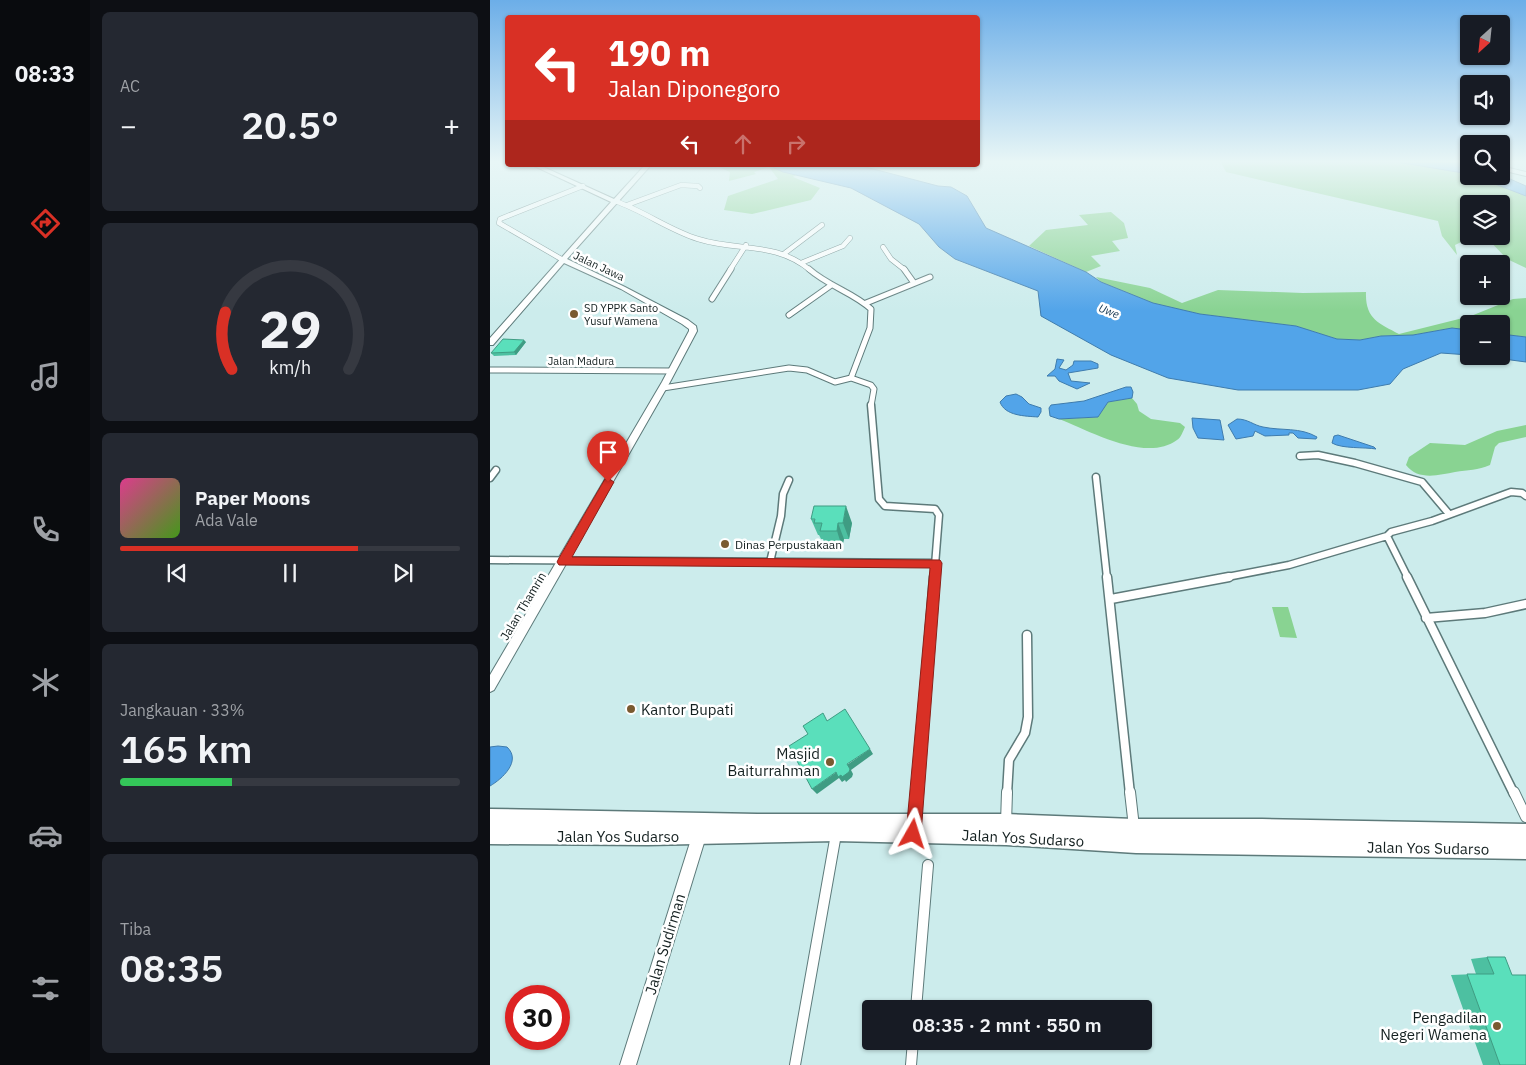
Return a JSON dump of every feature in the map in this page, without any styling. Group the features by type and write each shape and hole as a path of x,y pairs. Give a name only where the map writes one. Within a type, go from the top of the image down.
{"highway":[{"name":"Jalan Yos Sudarso","path":"490,818 836,832 914,828"},
{"name":"Jalan Yos Sudarso","path":"490,835 648,836 701,828 914,828 1006,830 1336,847 1386,847 1420,839"},
{"name":"Jalan Yos Sudarso","path":"1135,836 1329,829 1381,831 1420,839 1457,840 1526,850"},
{"path":"1329,829 1336,847"},
{"path":"1381,831 1386,847"},
{"name":"Jalan Yos Sudarso","path":"1457,840 1526,833"}],"main road":[{"path":"490,343 606,212"},
{"name":"Jalan Jawa","path":"562,260 623,288 693,328"},
{"name":"Jalan Thamrin","path":"490,686 663,388 693,328"},
{"name":"Jalan Sudirman","path":"628,1065 701,828"}],"street":[{"name":"Jalan Jawa","path":"518,212 500,219 499,223 562,260"},
{"path":"641,212 698,239 713,243 746,245 785,253 802,263 830,286 866,303 871,309 870,328 851,378"},
{"path":"785,253 822,225"},
{"path":"802,263 842,246 850,238"},
{"path":"712,299 746,245"},
{"path":"883,247 891,259 899,264 914,283"},
{"path":"866,303 930,277"},
{"path":"790,315 830,286"},
{"path":"663,388 789,368 807,370 835,382 851,378 871,385 874,389 870,409 879,499 885,506 935,509 939,514 914,828"},
{"name":"Jalan Madura","path":"490,370 672,371"},
{"path":"1300,456 1318,455 1422,482 1449,514"},
{"path":"490,478 496,470"},
{"path":"1096,476 1111,599 1135,836"},
{"path":"770,562 781,516 783,494 789,480"},
{"path":"1111,599 1289,564 1387,536 1391,532 1432,521 1511,492 1522,493 1526,496"},
{"path":"1387,536 1526,817"},
{"path":"490,560 563,562 936,563"},
{"path":"1426,618 1485,613 1526,604"},
{"path":"1006,830 1009,760 1025,733 1028,717 1027,635"},
{"path":"795,1065 836,832"},
{"path":"917,1000 928,865"},
{"path":"911,1065 912,1050"}],"green space":[{"path":"736,212 762,212 752,214"},
{"path":"1111,212 1124,223 1128,238 1112,241 1120,251 1091,256 1101,266 1086,272 1029,246 1046,230 1088,225 1079,215"},
{"path":"1398,212 1460,212 1460,243 1455,245 1457,255 1442,236 1438,221"},
{"path":"1510,212 1526,212 1526,268 1510,260 1510,255 1503,255 1494,245 1510,245"},
{"path":"1096,277 1150,288 1182,303 1218,290 1303,293 1366,292 1366,301 1371,314 1380,323 1399,334 1460,319 1460,329 1452,328 1413,335 1381,336 1360,340 1337,339 1296,326 1200,314 1152,303 1101,282"},
{"path":"1526,298 1526,337 1510,335 1510,315 1473,315 1498,305 1510,305 1510,300 1513,299"},
{"path":"1132,398 1137,404 1139,411 1151,419 1180,423 1185,427 1180,438 1164,446 1150,448 1134,447 1118,443 1059,419 1098,417 1108,402"},
{"path":"1526,425 1526,437 1499,443 1495,447 1490,465 1486,467 1429,476 1416,473 1406,465 1409,457 1430,443 1465,445 1497,431"},
{"path":"1272,607 1288,607 1297,638 1280,637"}],"water":[{"name":"Uwe","path":"896,212 976,212 986,228 1086,272 1101,282 1153,303 1200,314 1296,326 1337,339 1360,340 1381,336 1413,335 1452,328 1460,329 1460,354 1441,353 1403,369 1390,384 1358,390 1238,390 1168,378 1111,355 1041,316 1038,291 955,259 939,247 919,224"},
{"path":"1510,335 1526,337 1526,362 1510,360"},
{"path":"1057,359 1064,360 1059,368 1066,370 1073,365 1074,361 1091,361 1098,364 1098,368 1068,373 1071,381 1090,383 1077,389 1059,381 1055,376 1047,376 1055,369"},
{"path":"1131,387 1133,392 1132,398 1108,402 1098,417 1059,419 1050,416 1049,408 1051,405 1084,401"},
{"path":"1016,394 1029,404 1041,408 1038,417 1011,413 1003,407 1000,402 1006,396"},
{"path":"1192,418 1220,420 1224,440 1198,438 1193,428"},
{"path":"1237,419 1263,427 1297,430 1317,437 1316,439 1298,438 1293,433 1289,433 1289,435 1265,436 1255,431 1253,436 1236,439 1228,425"},
{"path":"1338,435 1376,449 1336,445 1332,443 1334,436"},
{"path":"490,747 507,747 511,752 511,764 505,774 490,786"}],"building":[{"path":"503,339 524,340 514,352 491,353"},
{"path":"814,506 846,506 843,523 838,523 837,531 820,531 822,523 814,523 815,519 811,519"},
{"name":"Masjid Baiturrahman","path":"845,709 870,749 847,764 850,769 849,772 842,777 841,775 838,777 836,772 812,789 789,746 808,734 803,726 823,713 827,721"},
{"name":"Pengadilan Negeri Wamena","path":"1487,957 1505,957 1512,975 1526,975 1526,1065 1500,1065 1467,974 1494,974"}],"place":[{"name":"SD YPPK Santo Yusuf Wamena","path":"574,314"},
{"name":"Dinas Perpustakaan","path":"725,544"},
{"name":"Kantor Bupati","path":"631,709"},
{"name":"Masjid Baiturrahman","path":"830,762"},
{"name":"Pengadilan Negeri Wamena","path":"1497,1026"}],"route":[{"path":"608,482 563,562 936,563 913,834"}]}
